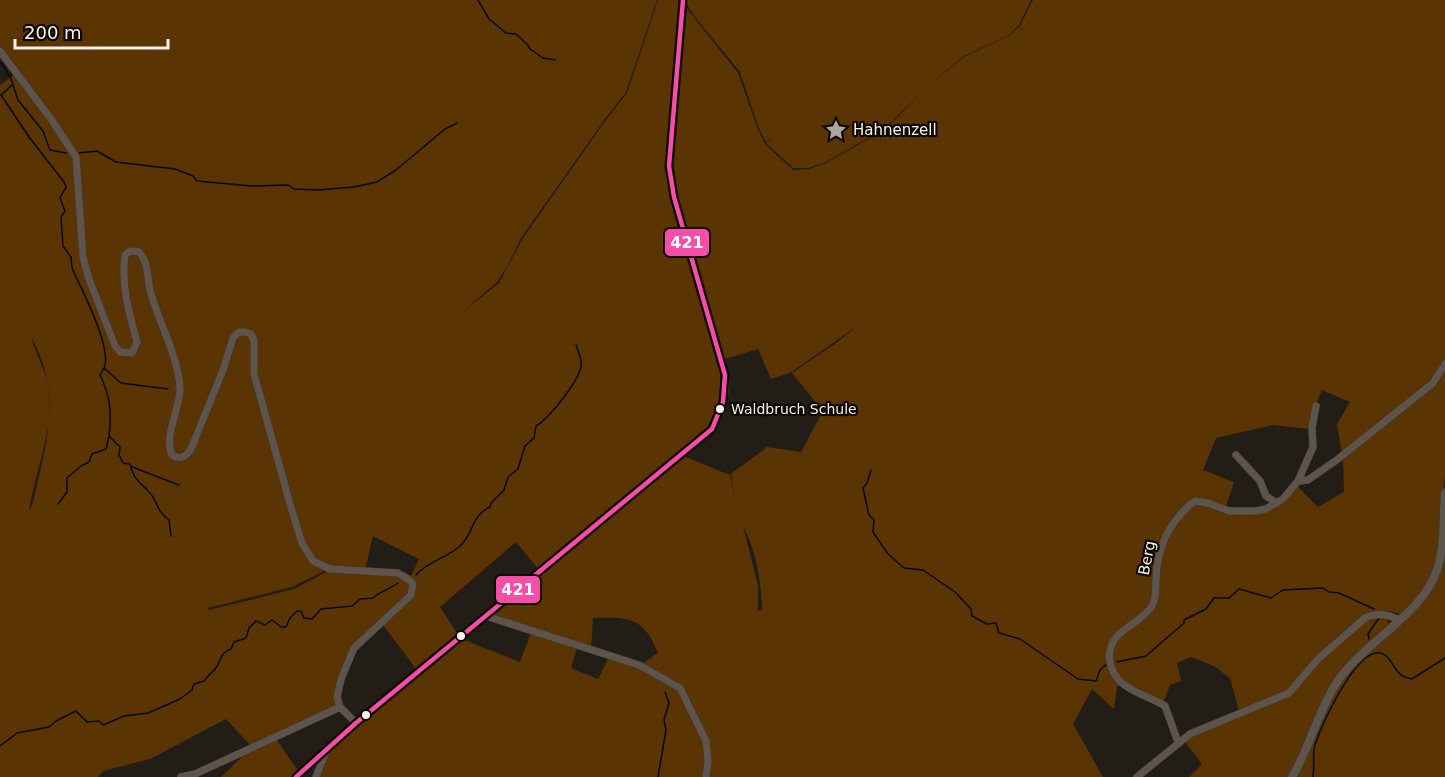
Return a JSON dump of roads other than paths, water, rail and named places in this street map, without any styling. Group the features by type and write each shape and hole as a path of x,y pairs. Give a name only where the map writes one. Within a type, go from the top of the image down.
{"main road":[{"path":"1293,777 1336,683 1359,656 1428,591 1438,568 1445,493"}],"street":[{"path":"296,777 356,723 712,429 726,392 725,375 674,197 669,166 682,0"},
{"path":"0,51 51,119 76,157 83,257 115,346 120,352 132,353 137,342 125,297 123,271 125,255 130,251 140,252 146,258 151,291 177,371 180,392 169,445 172,455 177,458 183,457 191,449 224,370 233,338 239,332 251,334 254,341 254,374 302,543 313,561 330,569 398,573 413,584 411,595 354,648 341,679 338,697 340,707 356,723"},
{"path":"1298,481 1308,480 1338,459 1432,383 1445,364"},
{"path":"1236,455 1260,482 1266,496 1277,503 1290,492 1298,481 1313,447 1312,427 1316,406"},
{"name":"Berg","path":"1178,742 1165,706 1123,683 1115,676 1110,662 1110,650 1115,639 1151,609 1154,603 1158,562 1164,538 1186,508 1196,501 1229,511 1256,511 1277,503"},
{"path":"1137,777 1190,734 1289,693 1319,658 1365,618 1371,615 1388,614 1399,620"},
{"path":"486,616 639,665 680,688 706,741 708,761 706,777"},
{"path":"182,777 205,770 340,707"},
{"path":"316,777 328,748"}],"waterway":[{"path":"478,0 489,19 506,33 516,34 530,49 543,58 555,60"},
{"path":"0,62 13,84 1,95 66,187 60,198 65,211 61,217 63,246 71,257 72,268 100,333 106,359 104,368 121,383 168,389"},
{"path":"13,85 18,100 43,131 50,150 66,153"},
{"path":"79,153 97,151 116,162 175,169 193,176 197,181 251,186 288,185 294,189 318,190 354,187 377,182 396,170 445,129 457,123"},
{"path":"416,575 459,547 475,520 504,490 508,477 518,469 525,446 534,438 536,426 556,407 577,377 581,362 576,344"},
{"path":"104,368 100,375 109,404 109,436 120,447 119,455 123,463 130,464 135,477 152,495 162,513 169,520 171,536"},
{"path":"58,504 67,492 67,478 89,462 92,454 106,449 109,436"},
{"path":"132,467 179,485"},
{"path":"871,470 863,488 869,515 874,520 873,532 888,554 904,568 923,570 955,592 971,609 972,616 987,624 996,623 999,633 1020,639 1078,679 1096,681 1100,670 1108,663"},
{"path":"0,746 17,733 49,727 76,711 87,722 99,721 103,725 124,716 148,713 180,699 192,690 194,684 204,681 217,666 224,653 231,649 234,642 246,638 249,628 256,621 265,625 272,620 281,627 286,627 290,618 297,611 301,611 304,618 312,619 321,609 352,606 360,599 373,598 398,583"},
{"path":"1117,662 1146,656 1184,623 1184,620 1206,609 1214,598 1229,598 1239,589 1271,598 1283,590 1323,588 1374,609"},
{"path":"1369,639 1368,634 1379,618"},
{"path":"1313,777 1314,749 1324,722 1348,678 1367,657 1376,653 1384,654 1400,674 1412,679 1445,658"},
{"path":"658,777 666,730 664,720 669,703 665,692"}],"place":[{"name":"Hahnenzell","path":"836,130"},
{"name":"Waldbruch Schule","path":"720,409"}]}
